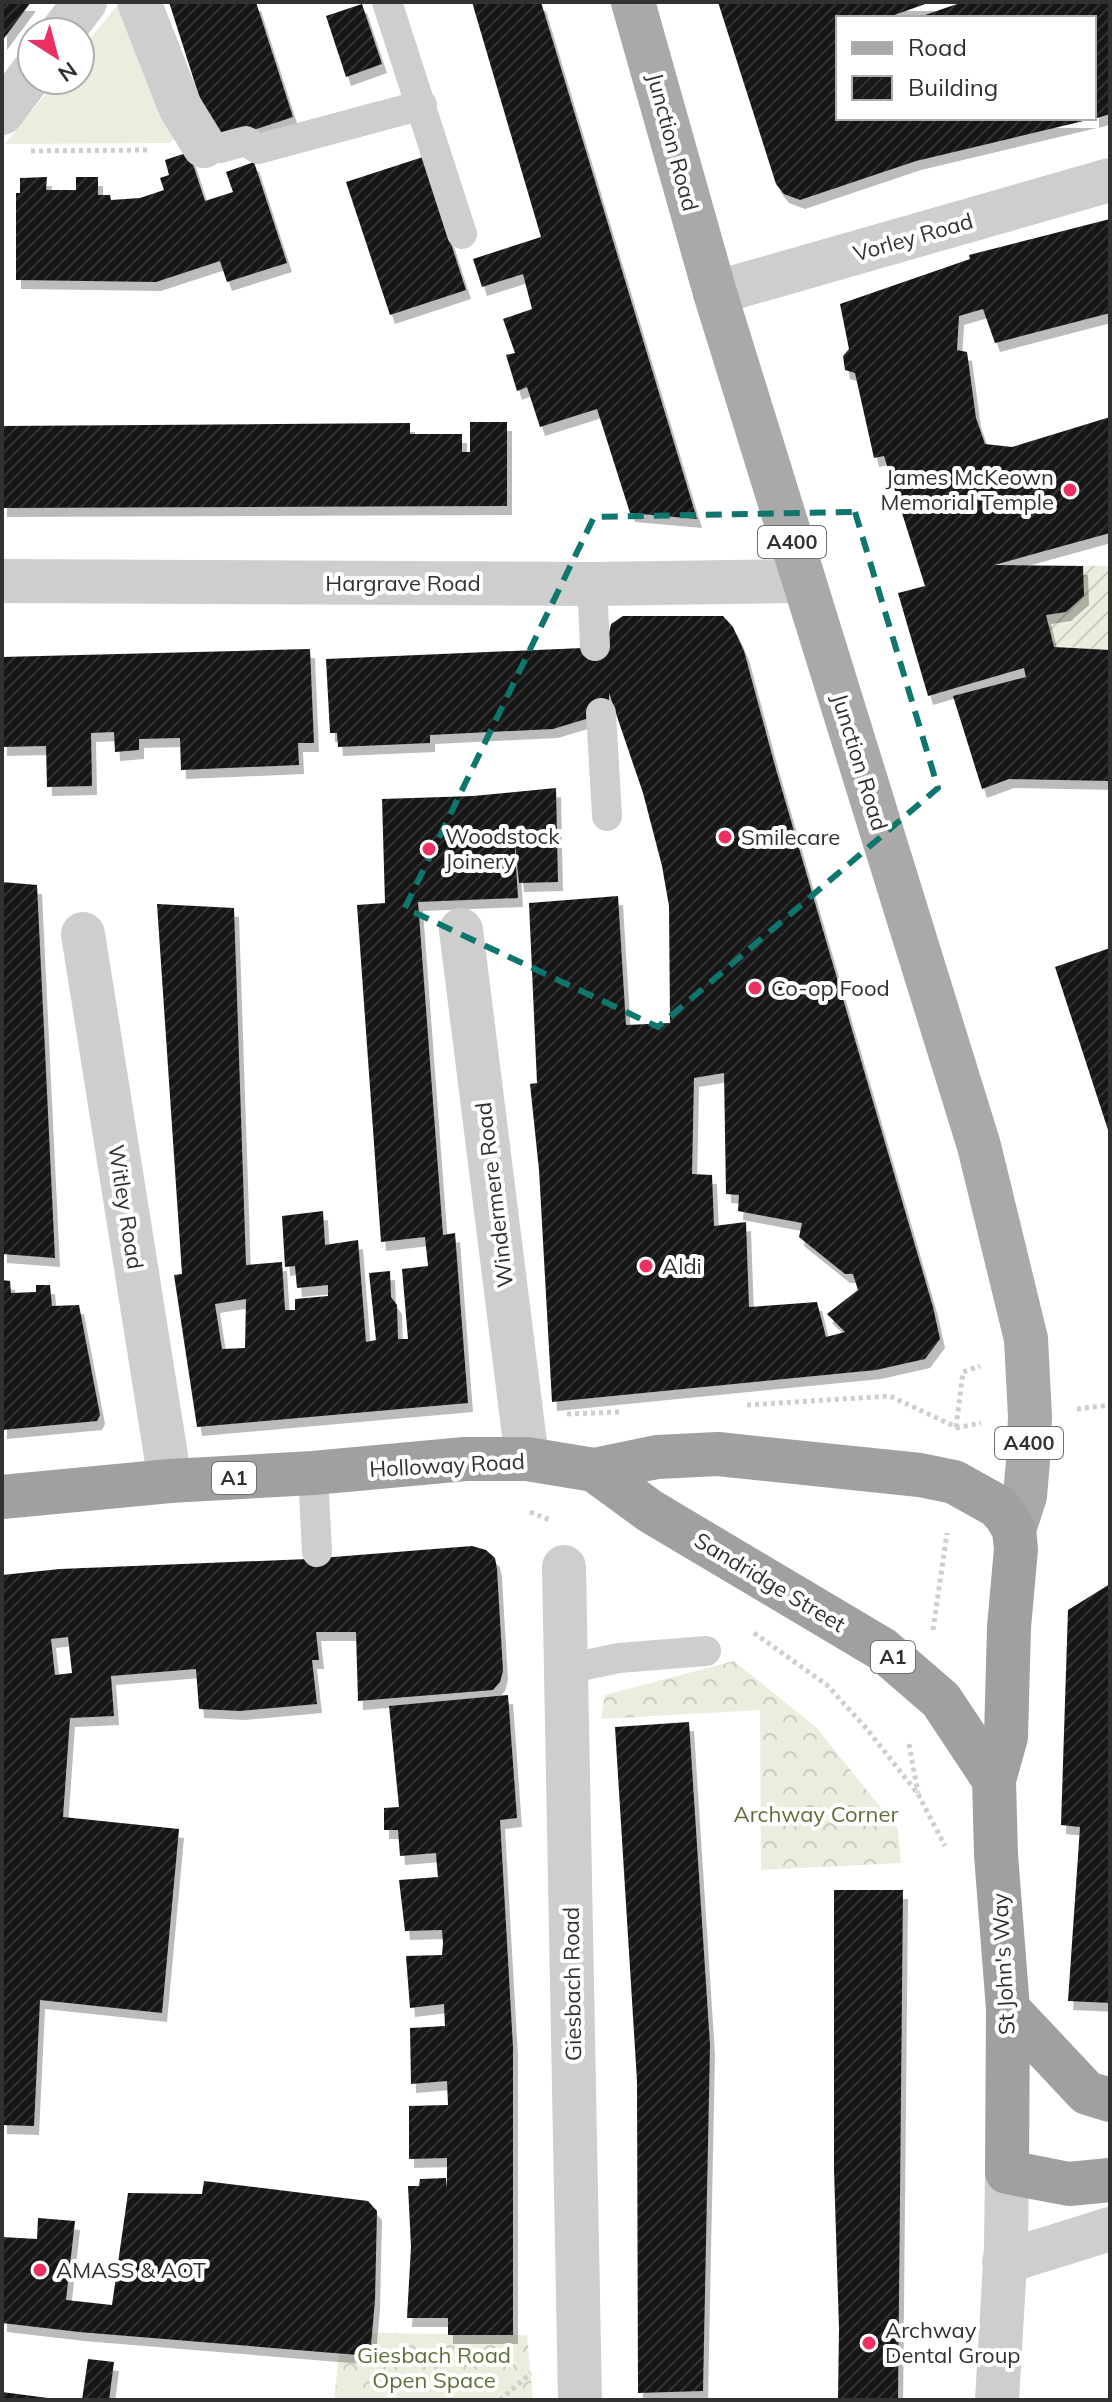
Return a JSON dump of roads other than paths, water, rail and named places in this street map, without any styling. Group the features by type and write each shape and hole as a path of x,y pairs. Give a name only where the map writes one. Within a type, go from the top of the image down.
{"highway":[{"name":"Holloway Road","path":"2,1497 465,1459 527,1459 594,1470 657,1457 718,1454 883,1470 954,1482 997,1506 1014,1530"},
{"name":"Sandridge Street","path":"594,1470 650,1511 882,1649 941,1700 994,1780"},
{"name":"St John's Way","path":"1007,2172 1008,2009 996,1855 994,1780 1006,1737 1009,1627 1016,1549 1014,1530"},
{"path":"1008,2009 1087,2093 1110,2100"},
{"path":"1007,2172 1069,2184 1110,2180"}],"main road":[{"name":"Junction Road","path":"633,2 715,293 979,1146 1023,1326 1029,1391 1025,1496 1014,1530"}],"street":[{"path":"139,2 180,107 204,146"},
{"path":"2,113 16,94"},
{"name":"Vorley Road","path":"715,293 1110,180"},
{"name":"Hargrave Road","path":"2,581 592,584 804,581"},
{"name":"Windermere Road","path":"461,930 527,1459"},
{"name":"Witley Road","path":"83,934 170,1481"},
{"name":"Giesbach Road","path":"564,1567 580,2400"},
{"name":"St John's Way","path":"997,2400 1007,2172"},
{"path":"1004,2262 1110,2229"}],"lane":[{"path":"387,2 462,234"},
{"path":"204,146 220,148 246,141 258,149 422,105"},
{"path":"592,584 595,646"},
{"path":"601,713 607,816"},
{"path":"313,1473 317,1552"},
{"path":"566,1669 619,1658 706,1651"}],"place":[{"name":"James McKeown Memorial Temple","path":"1070,490"},
{"name":"Smilecare","path":"725,837"},
{"name":"Woodstock Joinery","path":"429,849"},
{"name":"Co-op Food","path":"755,988"},
{"name":"Aldi","path":"646,1266"},
{"name":"AMASS & AOT","path":"40,2270"},
{"name":"Archway Dental Group","path":"869,2343"}],"park label":[{"name":"Archway Corner","path":"816,1814"},
{"name":"Giesbach Road Open Space","path":"434,2368"}]}
